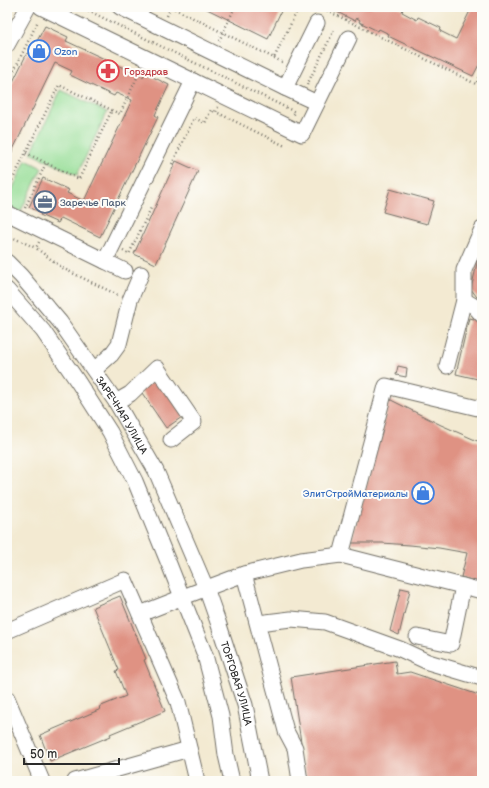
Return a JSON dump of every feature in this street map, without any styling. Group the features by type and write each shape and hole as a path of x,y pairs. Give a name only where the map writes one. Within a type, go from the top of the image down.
{"street":[{"path":"7,45 18,22 28,7"},
{"path":"41,7 141,64 193,81 302,134 349,38"},
{"path":"120,7 317,103"},
{"path":"285,88 317,23"},
{"path":"105,261 193,81"},
{"path":"7,213 125,271"},
{"path":"447,366 464,300 464,270 482,229"},
{"name":"ЗАРЕЧНАЯ УЛИЦА","path":"7,262 21,276 60,322 116,402 156,471 206,588"},
{"path":"94,370 112,355 119,344 130,300 141,274"},
{"name":"ЗАРЕЧНАЯ УЛИЦА","path":"7,290 43,331 110,432 135,481 183,597"},
{"path":"464,300 474,306 482,315"},
{"path":"116,402 130,394 157,368 194,422 171,440"},
{"path":"342,556 386,386 482,409"},
{"path":"140,614 244,574 301,560 342,556 482,591"},
{"path":"244,574 286,731 295,748 300,781"},
{"path":"7,631 125,580 178,702 197,781"},
{"path":"417,637 451,644 463,586"},
{"name":"ТОРГОВАЯ УЛИЦА","path":"206,588 245,705 260,781"},
{"path":"183,597 205,656 221,716 226,755 232,781"},
{"path":"258,623 291,619 325,622 400,649 428,662 482,678"},
{"path":"7,698 42,781"},
{"path":"75,781 189,749"}],"path":[{"path":"81,7 295,112 288,127"},
{"path":"171,7 274,58 299,7"},
{"path":"214,53 235,7"},
{"path":"320,7 476,84 482,72"},
{"path":"7,85 38,20 45,23"},
{"path":"302,96 334,28"},
{"path":"7,191 59,85 120,114 141,64"},
{"path":"216,112 224,96"},
{"path":"26,153 79,179 112,110"},
{"path":"172,164 194,118 205,123 211,110 285,146"},
{"path":"24,210 46,163"},
{"path":"36,248 44,231"},
{"path":"7,234 36,248 64,269 130,300"}],"green space":[{"path":"61,90 107,112 77,175 31,153"},
{"path":"26,160 42,168 20,213 7,207 7,201"}],"building":[{"path":"203,7 283,7 268,39"},
{"path":"335,7 398,7 403,9 402,12 417,20 418,17 441,28 440,31 456,39 472,7 482,7 482,59 473,76 388,36 389,34 379,29 378,31 359,22 360,20 357,18 355,21 333,10"},
{"path":"45,26 68,37 66,41 143,77 145,73 169,85 155,115 158,117 100,237 61,218 58,223 40,215 41,213 29,207 43,178 69,190 67,193 84,201 132,100 116,93 114,96 70,75 72,71 55,63 7,162 7,94 27,53 29,54 34,42 36,43"},
{"path":"176,161 198,171 156,264 134,254"},
{"path":"390,189 434,201 427,224 383,212"},
{"path":"480,251 482,251 482,304 471,289"},
{"path":"469,318 479,320 482,325 482,380 456,374"},
{"path":"398,366 407,368 406,377 396,375"},
{"path":"159,377 185,415 166,428 140,390"},
{"name":"ЭлитСтройМатериалы","path":"389,399 441,425 482,443 482,583 461,577 467,553 410,545 351,543"},
{"path":"401,588 410,590 399,635 390,631"},
{"path":"120,596 146,659 144,660 165,711 110,734 111,736 50,761 40,735 101,709 99,707 126,696 116,671 119,670 93,607"},
{"path":"395,661 397,674 410,672 482,696 482,781 307,781 291,677"}],"place":[{"name":"Ozon","path":"39,51"},
{"name":"Горздрав","path":"108,71"},
{"name":"Заречье Парк","path":"45,202"},
{"name":"ЭлитСтройМатериалы","path":"423,493"}]}
